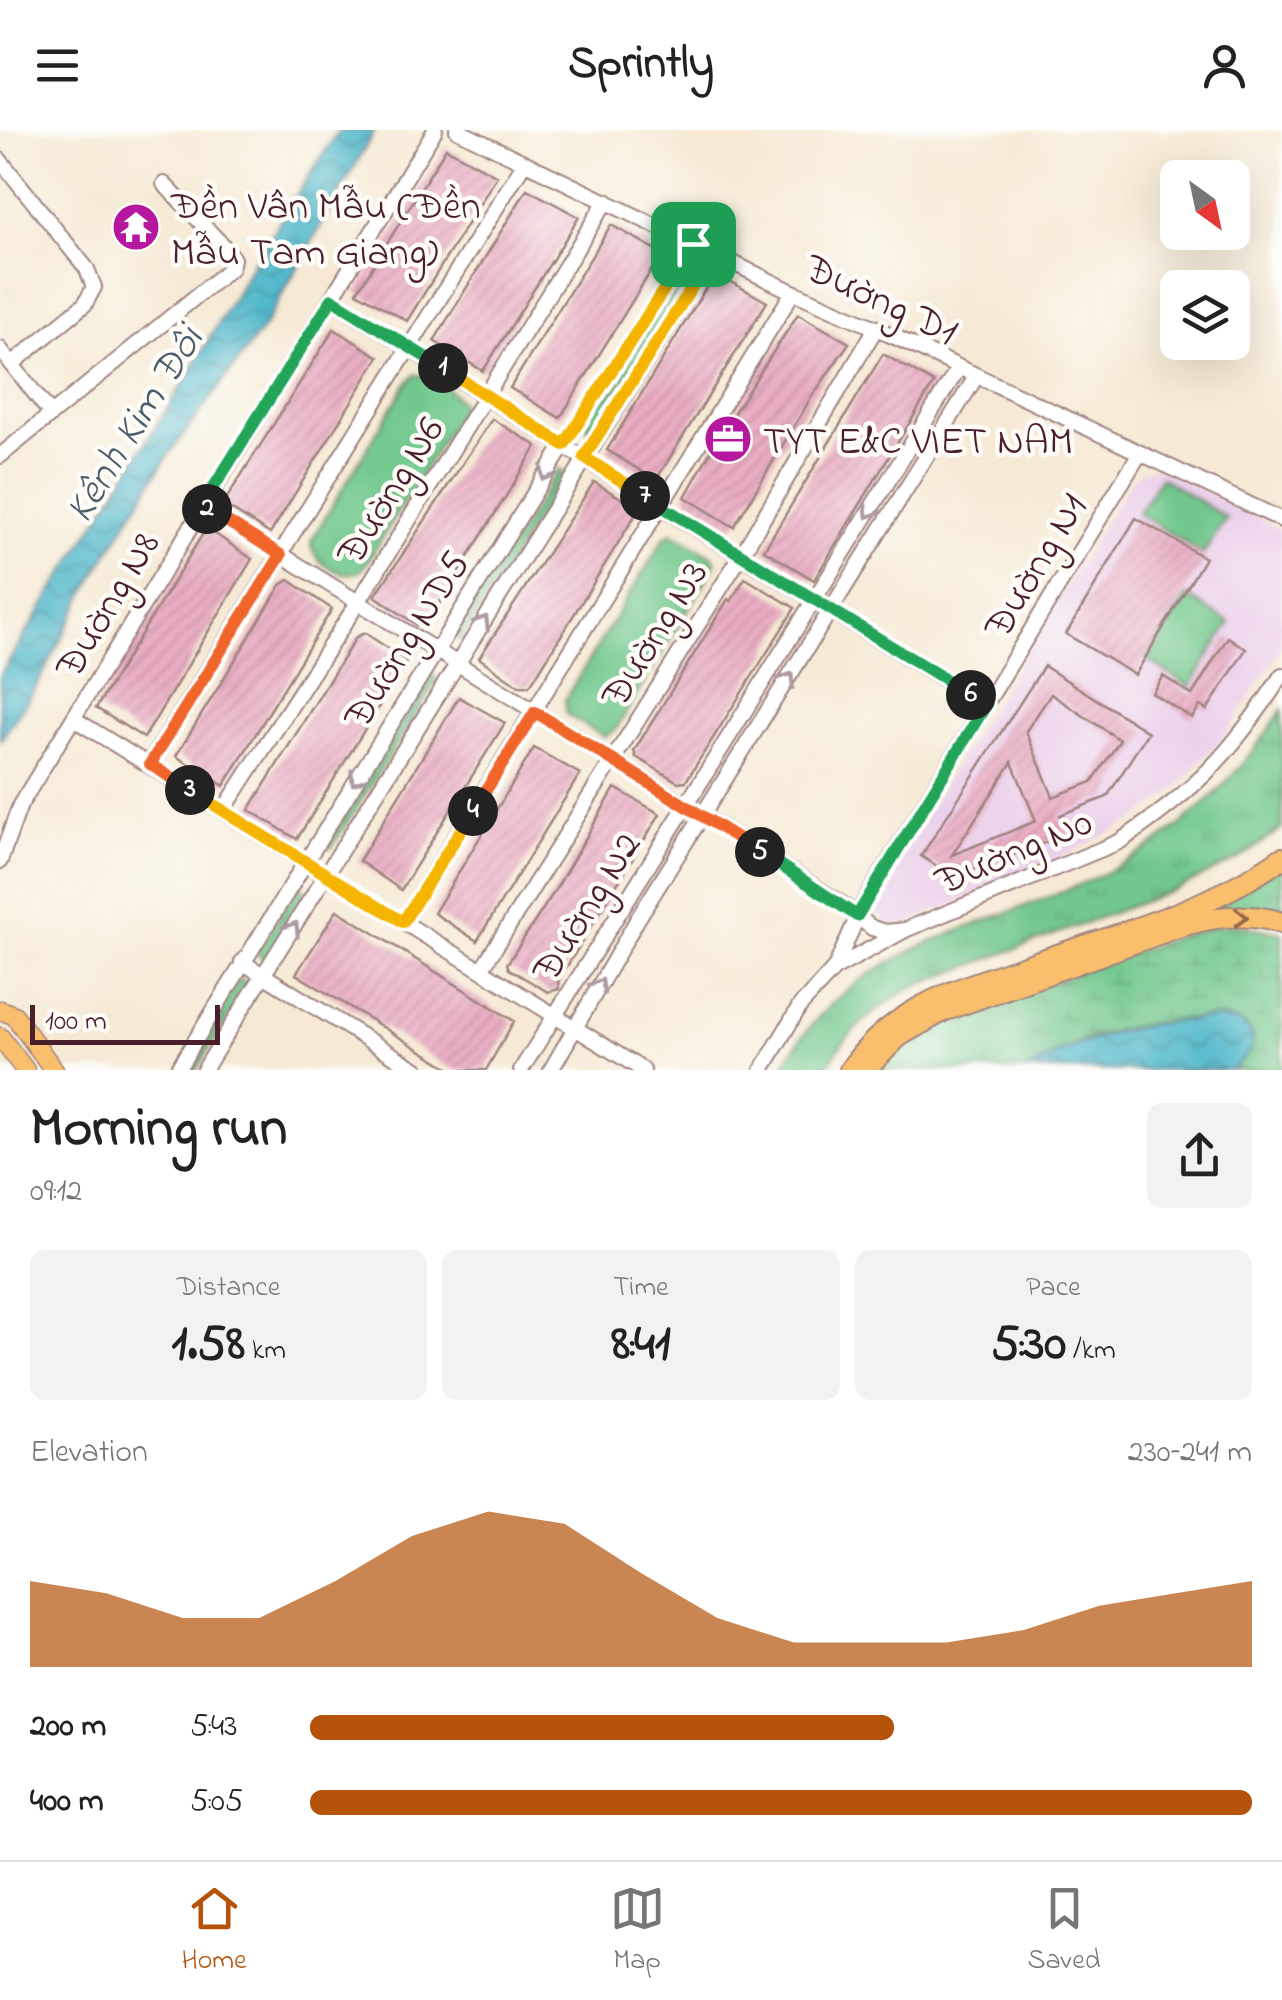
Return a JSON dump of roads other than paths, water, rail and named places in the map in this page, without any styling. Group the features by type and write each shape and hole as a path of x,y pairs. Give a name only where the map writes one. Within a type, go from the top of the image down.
{"highway":[{"path":"850,1070 870,1042 918,1006 1195,905 1236,887 1282,858"},
{"path":"865,1070 899,1036 943,1010 1175,928 1211,918 1244,916 1282,923"}],"main road":[{"path":"0,1010 14,1015 54,1070"},
{"path":"0,1037 25,1070"}],"street":[{"name":"Đường N8","path":"0,861 20,805 435,130"},
{"name":"Đường D1","path":"457,130 792,292 1282,520"},
{"path":"0,160 88,269 94,287 85,304 12,364"},
{"path":"150,764 524,164"},
{"path":"0,456 231,268 230,252 164,184"},
{"name":"Đường N6","path":"223,811 606,202"},
{"name":"Đường ND5","path":"177,1070 693,244"},
{"name":"Đường ND5","path":"204,1070 713,254"},
{"path":"403,922 792,292"},
{"path":"332,299 986,705"},
{"name":"Đường N3","path":"481,970 742,554 876,328"},
{"path":"0,349 51,414"},
{"name":"Đường N2","path":"520,1070 958,369"},
{"name":"Đường N2","path":"551,1070 637,920 976,378"},
{"name":"Đường N1","path":"834,968 857,916 1140,454"},
{"path":"888,483 905,493"},
{"path":"202,506 703,816 880,931 905,930"},
{"name":"Đường N0","path":"762,1070 800,1006 834,968 905,930 1118,842 1147,824 1204,778 1230,751 1282,675"},
{"path":"751,704 766,712"},
{"path":"74,719 643,1070"},
{"path":"622,910 637,920"},
{"path":"242,962 416,1070"}],"water":[{"name":"Kênh Kim Đôi","path":"339,130 375,130 265,325 167,457 97,571 35,689 0,741 0,675 181,387 257,256"},
{"path":"1212,1018 1241,1023 1253,1037 1250,1052 1232,1070 1026,1070 1116,1032 1162,1022"}],"place":[{"name":"Đền Vân Mẫu (Đền Mẫu Tam Giang)","path":"136,227"},
{"name":"TYT E&C VIET NAM","path":"728,439"}]}
